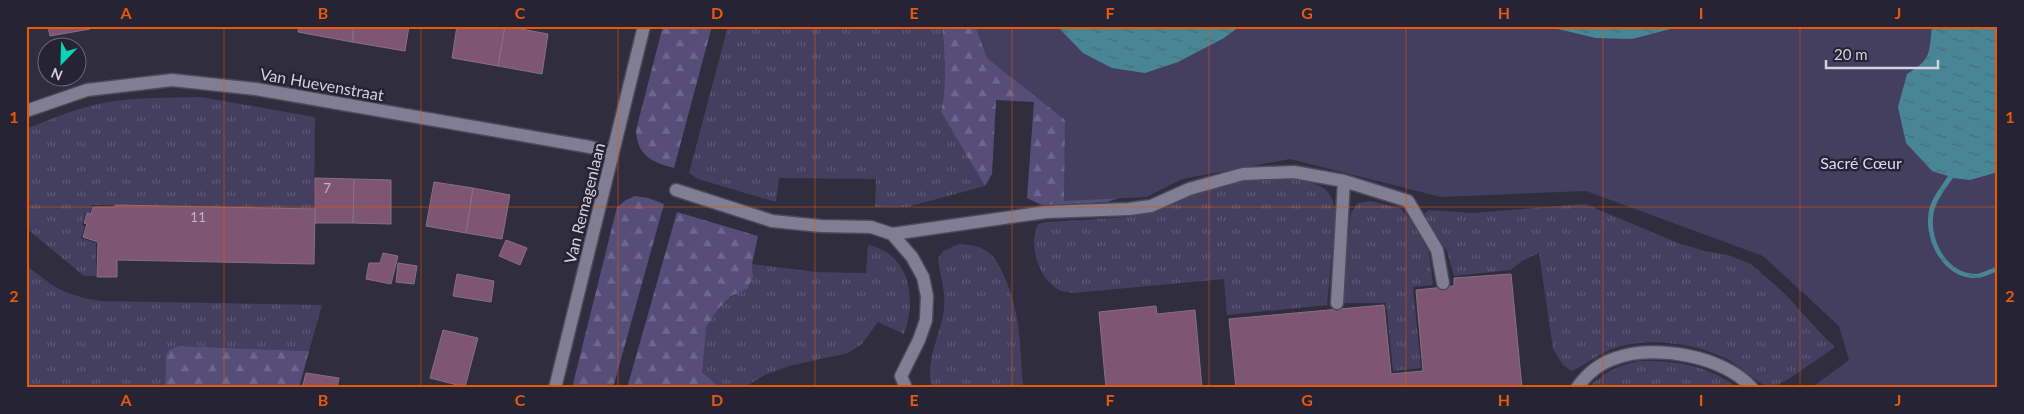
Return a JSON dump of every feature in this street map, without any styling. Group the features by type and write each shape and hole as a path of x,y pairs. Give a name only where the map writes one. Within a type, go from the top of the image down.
{"street":[{"name":"Van Remagenlaan","path":"556,388 644,26"},
{"name":"Van Huevenstraat","path":"26,111 87,90 172,80 256,89 580,145 613,153"},
{"path":"676,190 772,221 821,226 871,227 892,234 1046,212 1129,209 1151,206 1189,189 1243,174 1294,172 1344,181 1408,201 1437,250 1442,283"},
{"path":"1337,303 1344,181"},
{"path":"892,234 912,257 923,277 926,296 926,320 919,340 901,376 906,388"},
{"path":"1577,388 1596,368 1615,358 1640,353 1670,352 1706,361 1722,368 1739,376 1752,388"}],"green space":[{"path":"663,26 712,26 674,168 653,160 643,152 639,146 636,130"},
{"path":"728,26 942,26 945,69 941,112 985,186 907,207 875,207 876,179 779,178 776,202 698,179 689,173"},
{"path":"942,26 997,26 1043,78 1122,197 1107,202 1044,206 1027,198 1034,102 996,100 992,174 985,186 941,112 945,69"},
{"name":"Sacré Cœur","path":"975,26 1998,26 1998,388 1811,388 1849,360 1839,326 1763,256 1586,191 1441,197 1290,159 1182,179 1147,197 1064,201 1065,120 987,58"},
{"path":"201,97 315,117 314,209 92,205 90,213 85,213 82,225 85,226 81,238 96,243 96,276 84,276 26,228 26,129 77,110 108,102 143,98"},
{"path":"1291,178 1322,187 1327,191 1334,204 1336,214 1327,305 1227,315 1224,279 1074,293 1059,290 1045,278 1040,269 1034,241 1038,224 1128,217 1155,211 1192,195 1246,180"},
{"path":"635,196 648,198 664,204 613,388 572,388 617,207"},
{"path":"1370,201 1400,208 1411,220 1429,252 1433,285 1413,287 1421,368 1393,371 1386,303 1344,303 1345,257 1351,213 1358,203"},
{"path":"1585,204 1678,243 1728,255 1751,264 1785,294 1827,340 1834,345 1834,348 1772,388 1760,382 1733,362 1714,353 1699,348 1669,343 1638,343 1609,350 1572,371 1563,365 1553,349 1539,253 1522,261 1511,270 1454,276 1447,251 1426,220 1425,213 1429,210 1472,213"},
{"path":"677,212 758,236 752,264 753,278 747,289 731,296 718,309 706,327 702,372 720,388 627,388"},
{"path":"959,244 985,250 991,254 1002,271 1009,288 1016,316 1023,388 932,388 930,378 931,358 944,309 944,290 938,259 943,251"},
{"path":"868,245 882,250 893,258 907,280 910,307 904,334 878,322 862,344 848,353 789,366 765,375 743,388 720,388 702,372 702,342 706,325 725,302 749,285 752,278 752,264 816,272 866,273"},
{"path":"26,265 68,293 101,301 322,305 309,351 179,346 166,356 165,388 26,388"},
{"path":"179,346 309,351 299,388 165,388 166,356 169,350"},
{"path":"1639,361 1678,363 1703,369 1727,380 1738,388 1588,388 1611,370"}],"water":[{"path":"1057,26 1240,26 1224,38 1178,62 1145,73 1112,68 1083,53"},
{"path":"1545,26 1682,26 1632,39 1596,38"},
{"path":"1932,26 1998,26 1998,172 1970,180 1953,178 1937,202 1933,221 1934,232 1941,253 1956,268 1976,274 1998,266 1998,271 1979,278 1964,277 1954,272 1945,265 1933,245 1928,221 1930,205 1948,176 1932,171 1906,143 1898,107 1907,74 1921,64 1928,54"}],"building":[{"path":"48,26 90,26 90,29 50,36"},
{"path":"299,26 354,26 352,42 298,32"},
{"path":"354,26 409,26 405,51 352,42"},
{"path":"457,26 505,26 498,66 452,58"},
{"path":"505,26 548,34 542,74 498,66"},
{"path":"315,178 354,179 353,223 315,223"},
{"path":"354,179 391,180 391,224 353,223"},
{"path":"434,182 473,188 466,233 426,226"},
{"path":"473,188 510,195 502,239 466,233"},
{"path":"115,205 315,209 314,264 117,260 117,277 97,277 98,242 83,237 87,224 84,223 87,213 91,214 93,207 115,207"},
{"path":"506,240 527,248 520,265 499,256"},
{"path":"383,253 398,256 391,284 366,279 369,263 380,263"},
{"path":"398,263 417,266 414,284 396,282"},
{"path":"457,274 494,281 491,302 453,296"},
{"path":"1511,274 1522,388 1236,388 1229,319 1384,305 1391,374 1423,371 1416,290 1454,286 1454,278"},
{"path":"1156,306 1157,314 1195,310 1202,388 1106,388 1099,312"},
{"path":"443,330 478,338 465,387 430,378"},
{"path":"306,373 339,378 337,388 302,388"}]}
